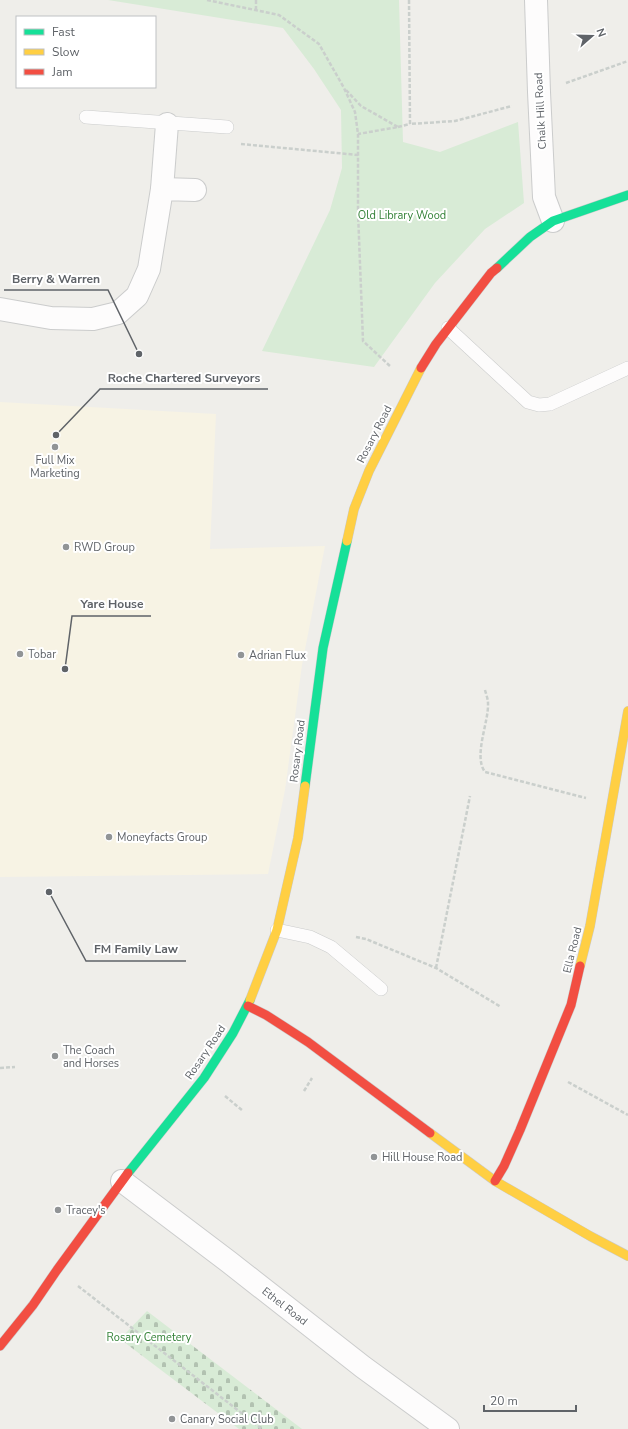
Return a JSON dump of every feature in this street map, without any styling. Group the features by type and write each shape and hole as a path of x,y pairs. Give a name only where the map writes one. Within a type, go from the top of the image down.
{"street":[{"name":"Chalk Hill Road","path":"536,0 544,197 553,221"},
{"path":"0,309 51,318 93,319 118,313 138,296 149,269 162,189 168,124"},
{"path":"162,189 195,190"},
{"name":"Rosary Road","path":"0,1346 33,1306 57,1270 122,1181 204,1078 233,1033 248,1006 277,930 298,838 323,648 354,509 386,434 413,386 418,373 436,344 491,273 530,237 553,221 628,195"},
{"name":"Ella Road","path":"495,1181 504,1166 520,1130 571,1005 590,926 628,711"},
{"path":"248,1006 266,1015 308,1042 495,1181 590,1236 628,1256"},
{"name":"Ethel Road","path":"122,1181 229,1262 363,1367 448,1429"}],"lane":[{"path":"86,117 227,127"},
{"path":"448,328 528,402 539,405 550,404 628,368"},
{"path":"277,930 310,937 331,947 381,990"}],"path":[{"path":"207,0 278,15 319,44 344,88 355,112 358,134 358,212 363,341 413,386"},
{"path":"256,0 256,10"},
{"path":"409,0 410,124"},
{"path":"358,134 410,124 455,121 511,107 539,92 628,61"},
{"path":"344,88 361,106 398,127"},
{"path":"227,127 240,144 358,156"},
{"path":"485,690 488,704 481,756 482,768 485,772 611,805"},
{"path":"436,968 470,796"},
{"path":"352,936 366,939 436,968 501,1007"},
{"path":"0,1068 15,1067"},
{"path":"545,1069 628,1115"},
{"path":"226,1097 243,1111"},
{"path":"57,1270 262,1429"}],"shaded area":[{"path":"0,402 216,414 210,549 325,546 302,665 285,790 268,874 0,877"}],"green space":[{"name":"Old Library Wood","path":"108,0 399,0 403,142 440,152 518,122 524,203 485,229 435,283 374,367 262,351 330,210 342,168 341,110 314,69 283,28"},
{"name":"Rosary Cemetery","path":"147,1311 302,1429 239,1429 120,1339"}],"traffic: fast":[{"path":"497,268 530,237 553,221 628,195"},
{"path":"305,786 323,648 347,541"},
{"path":"128,1173 204,1078 233,1033 250,1000"}],"traffic: slow":[{"path":"347,541 354,509 369,471 421,368"},
{"path":"580,966 590,926 628,711"},
{"path":"250,1000 277,930 298,838 305,786"},
{"path":"430,1133 495,1181 590,1236 628,1256"}],"traffic: jam":[{"path":"421,368 436,344 491,273 497,268"},
{"path":"495,1181 504,1166 520,1130 571,1005 580,966"},
{"path":"248,1006 266,1015 308,1042 430,1133"},
{"path":"0,1346 33,1305 128,1173"}],"place":[{"name":"Berry & Warren","path":"139,354"},
{"name":"Roche Chartered Surveyors","path":"56,435"},
{"name":"Full Mix Marketing","path":"55,447"},
{"name":"RWD Group","path":"66,547"},
{"name":"Tobar","path":"20,654"},
{"name":"Adrian Flux","path":"241,655"},
{"name":"Yare House","path":"65,669"},
{"name":"Moneyfacts Group","path":"109,837"},
{"name":"FM Family Law","path":"49,892"},
{"name":"The Coach and Horses","path":"55,1056"},
{"name":"Hill House Road","path":"374,1157"},
{"name":"Tracey's","path":"58,1210"},
{"name":"Canary Social Club","path":"172,1419"}]}
